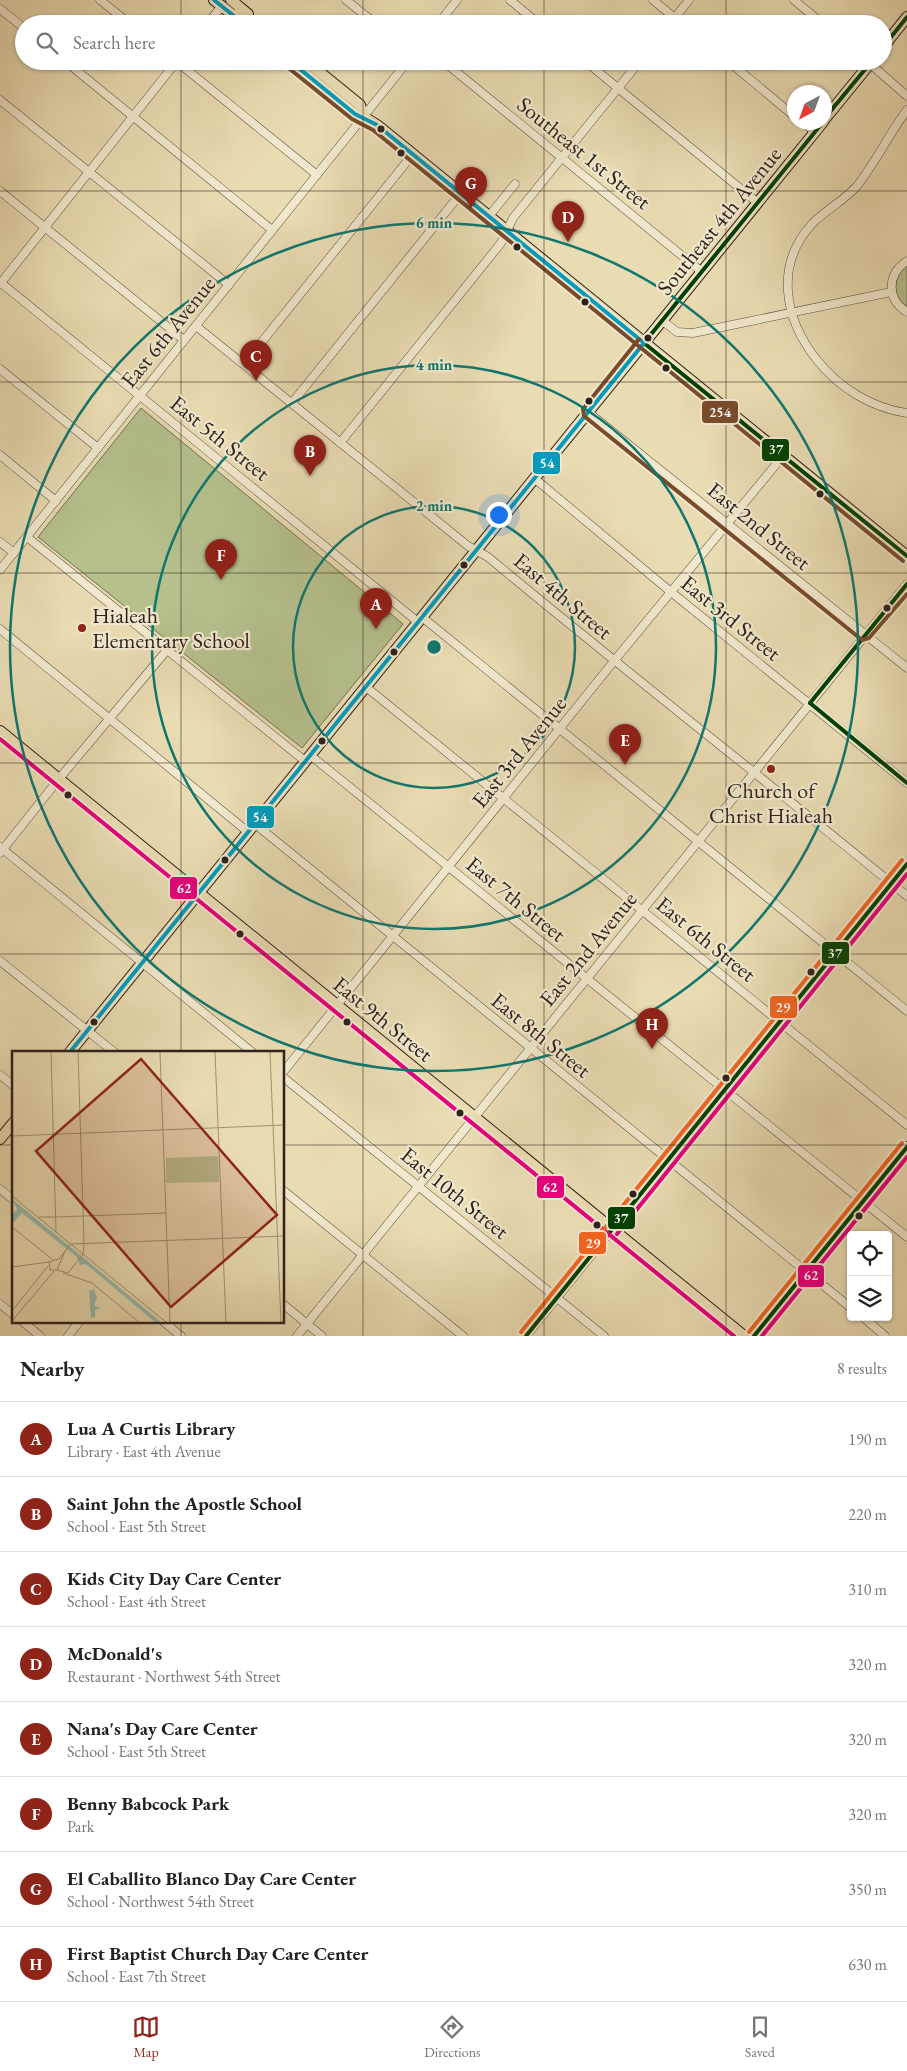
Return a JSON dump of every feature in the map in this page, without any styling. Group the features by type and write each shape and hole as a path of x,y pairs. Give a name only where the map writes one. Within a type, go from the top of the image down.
{"main road":[{"path":"232,0 250,15"},
{"path":"218,3 233,15"},
{"path":"218,3 243,15"},
{"path":"892,36 907,17"},
{"path":"301,70 355,114 364,117 413,154 644,344 907,556"},
{"path":"317,70 360,105 364,117"},
{"name":"Southeast 4th Avenue","path":"832,111 864,70"},
{"name":"Southeast 4th Avenue","path":"71,1051 815,132"},
{"name":"East 9th Street","path":"0,731 744,1336"},
{"path":"0,1138 12,1124"},
{"path":"754,1336 907,1147"}],"street":[{"path":"100,0 119,15"},
{"path":"346,0 365,15"},
{"path":"445,15 457,0"},
{"path":"510,0 528,15"},
{"path":"653,0 667,15"},
{"path":"678,15 689,0"},
{"path":"794,0 812,15"},
{"path":"212,15 218,3"},
{"path":"0,9 15,21"},
{"path":"76,70 272,230"},
{"path":"0,283 169,70"},
{"path":"187,70 317,176"},
{"name":"East 6th Avenue","path":"0,570 401,70"},
{"name":"Southeast 1st Street","path":"454,70 702,272"},
{"path":"596,70 758,203"},
{"path":"340,443 501,242 514,218 633,70"},
{"path":"739,70 787,110"},
{"path":"879,70 907,96"},
{"path":"0,100 229,285"},
{"path":"907,110 856,186 819,218 801,239 787,278 787,299 814,356 850,391 888,409 907,413"},
{"path":"244,364 413,154"},
{"path":"489,216 515,184"},
{"path":"0,191 184,340"},
{"path":"292,403 461,193"},
{"path":"907,261 896,272 891,282 891,292 896,303 907,312"},
{"name":"East 5th Street","path":"0,283 559,729 907,1011"},
{"path":"663,321 677,332 689,333 891,292"},
{"name":"East 4th Street","path":"196,326 468,546 488,557 614,661 754,771 907,896"},
{"path":"0,369 98,448"},
{"name":"East 2nd Street","path":"588,412 907,668"},
{"path":"0,455 56,501"},
{"name":"East 3rd Avenue","path":"285,1070 614,661 783,456"},
{"name":"East 3rd Street","path":"534,478 671,592 907,783"},
{"name":"East 7th Street","path":"27,537 167,650 448,868 907,1237"},
{"path":"0,542 14,553"},
{"name":"East 2nd Avenue","path":"297,1336 907,584"},
{"name":"East 8th Street","path":"0,629 109,718 393,937 847,1305"},
{"path":"167,650 1,850 251,1051"},
{"name":"East 6th Street","path":"366,687 907,1125"},
{"path":"526,1336 907,864"},
{"path":"0,961 113,1051"},
{"path":"0,1075 12,1084"},
{"name":"East 10th Street","path":"285,1079 604,1336"},
{"path":"0,1189 12,1198"},
{"path":"285,1192 463,1336"},
{"path":"0,1304 12,1313"},
{"path":"285,1306 322,1336"},
{"path":"867,1321 886,1336"},
{"path":"25,1324 40,1336"},
{"path":"68,1336 77,1324"},
{"path":"166,1324 181,1336"}],"green space":[{"path":"907,265 907,306 898,297 896,286 899,275"},
{"path":"141,408 403,624 302,748 38,537"}],"transit line":[{"name":"54","path":"214,0 233,15"},
{"name":"37","path":"892,36 907,17"},
{"name":"254","path":"291,70 352,119 373,130 903,561"},
{"name":"54","path":"71,1051 644,343 377,125 355,114 301,70"},
{"name":"37","path":"832,109 865,70"},
{"name":"37","path":"644,343 817,130"},
{"name":"254","path":"639,339 583,409 584,416 862,640 869,638 907,594"},
{"name":"37","path":"644,343 907,556"},
{"name":"37","path":"810,703 907,584"},
{"name":"37","path":"810,703 907,783"},
{"name":"62","path":"0,739 734,1336"},
{"name":"29","path":"521,1332 902,860"},
{"name":"37","path":"526,1336 907,864"},
{"name":"62","path":"617,1234 907,874"},
{"name":"29","path":"749,1332 902,1143"},
{"name":"37","path":"754,1336 907,1147"},
{"name":"62","path":"762,1336 907,1157"}],"place":[{"name":"El Caballito Blanco Day Care Center","path":"471,208"},
{"name":"McDonald's","path":"568,242"},
{"name":"Kids City Day Care Center","path":"256,381"},
{"name":"Saint John the Apostle School","path":"310,476"},
{"name":"Benny Babcock Park","path":"221,580"},
{"name":"Hialeah Elementary School","path":"82,628"},
{"name":"Lua A Curtis Library","path":"376,629"},
{"name":"Nana's Day Care Center","path":"625,765"},
{"name":"Church of Christ Hialeah","path":"771,769"},
{"name":"First Baptist Church Day Care Center","path":"652,1049"}]}
